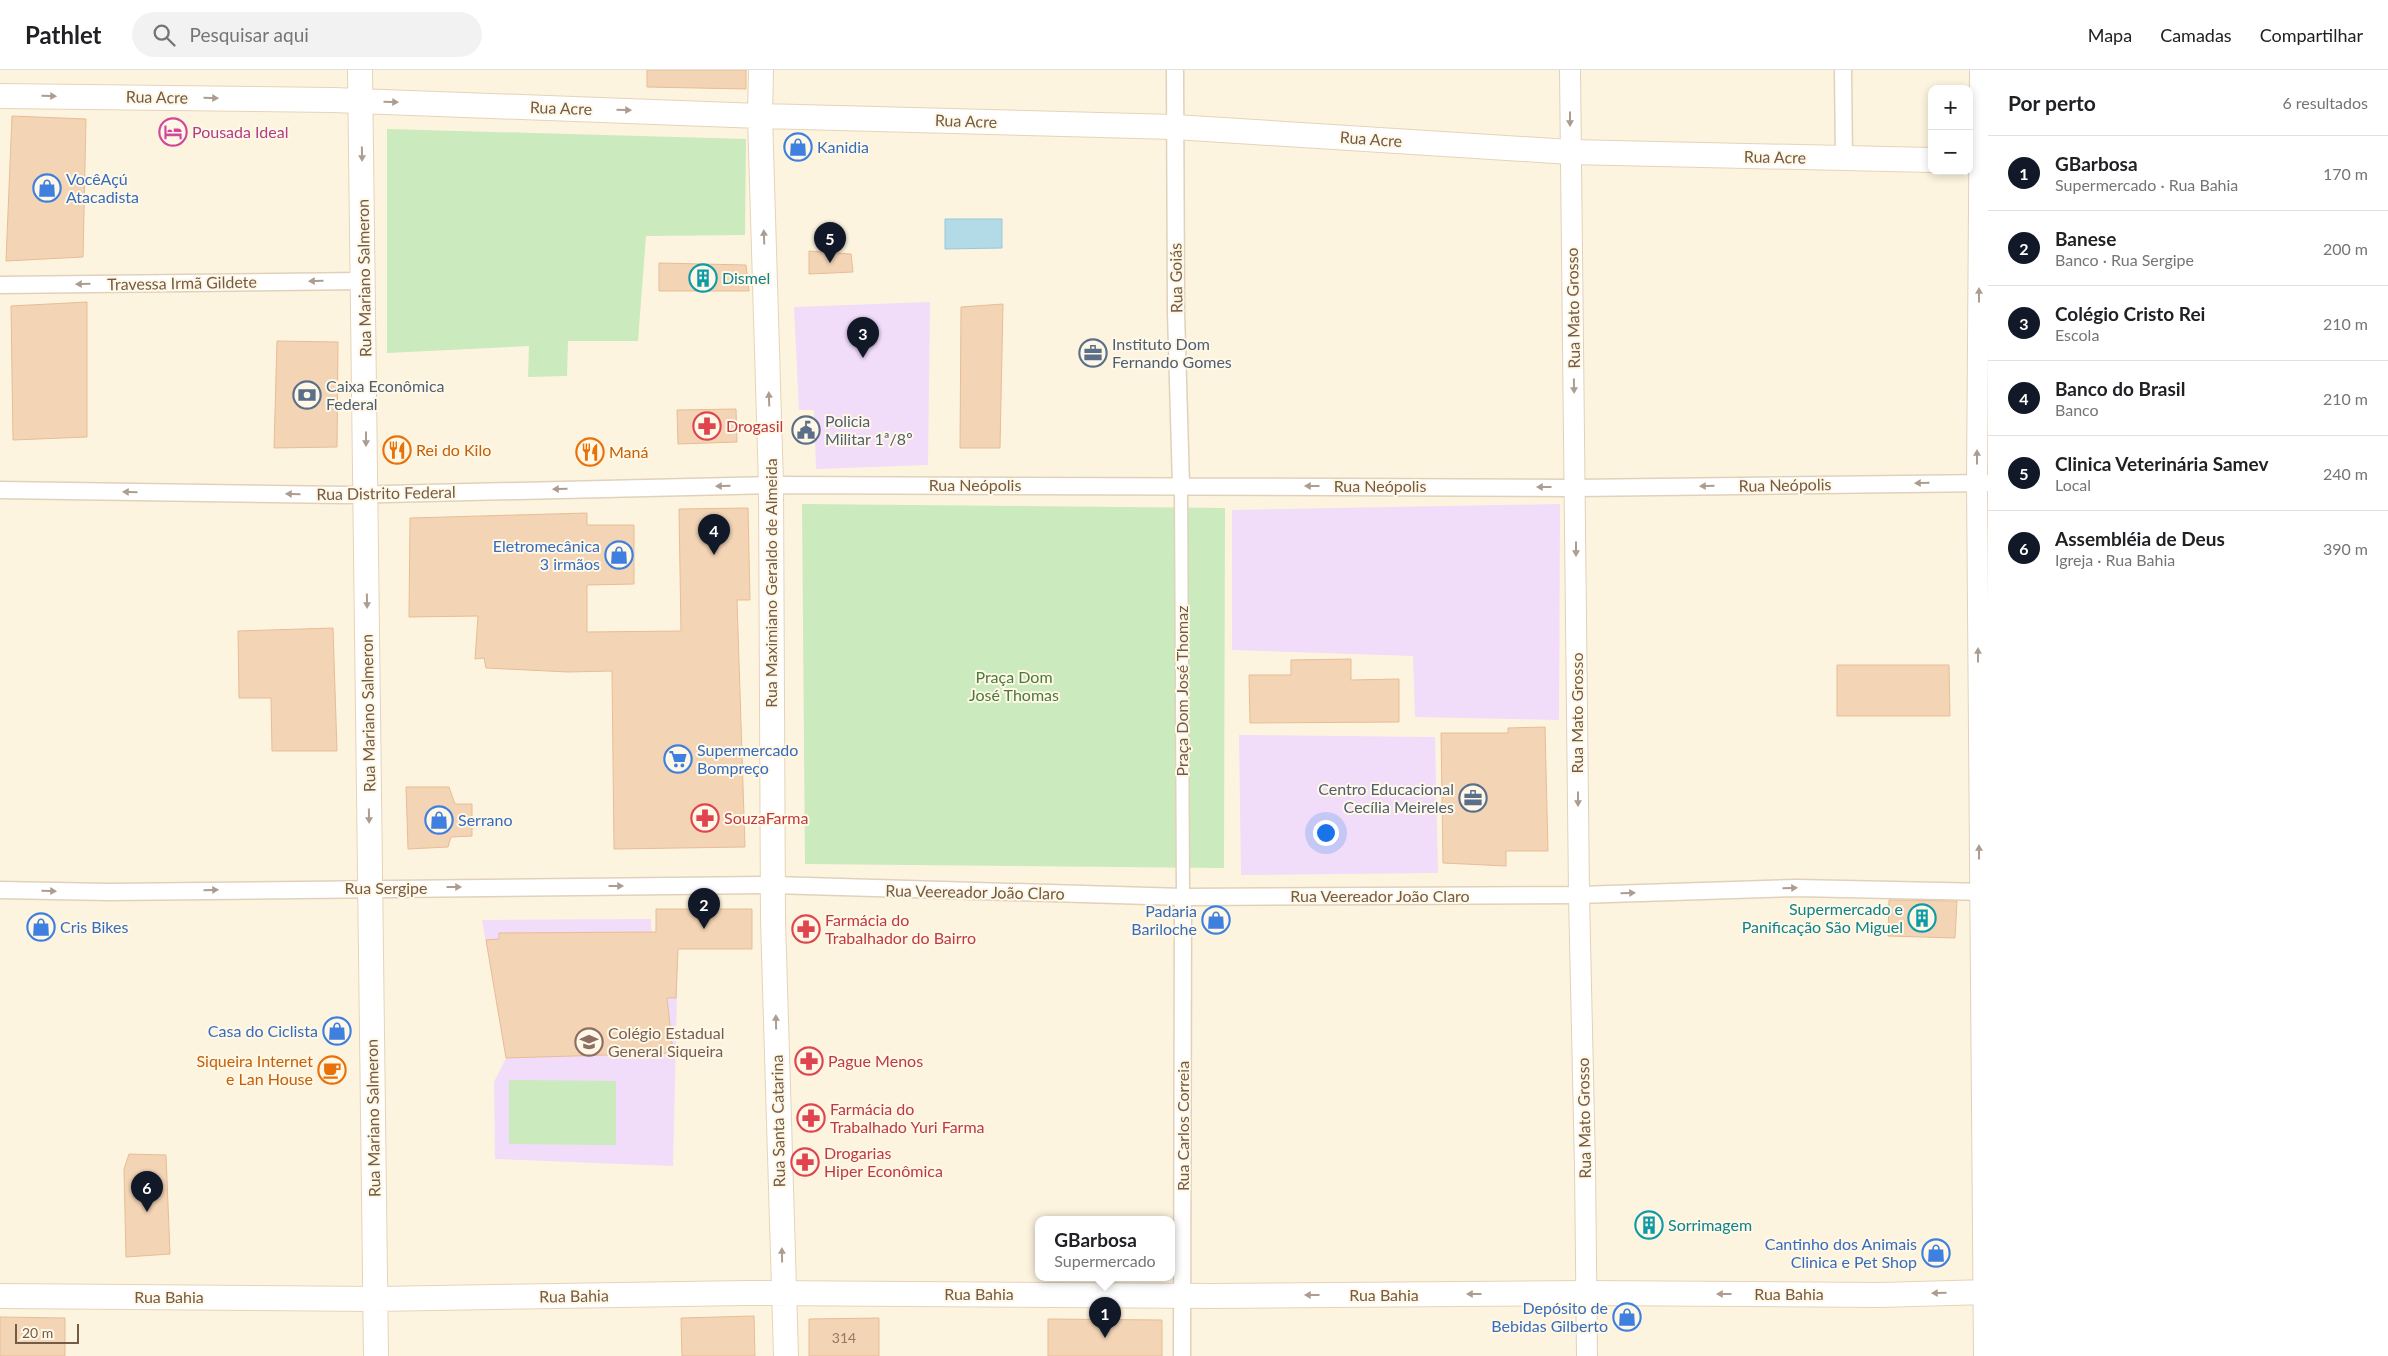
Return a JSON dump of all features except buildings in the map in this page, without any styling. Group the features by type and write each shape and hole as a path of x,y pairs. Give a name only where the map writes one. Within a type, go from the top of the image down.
{"main road":[{"name":"Rua Mariano Salmeron","path":"360,70 376,1356"},
{"name":"Rua Maximiano Geraldo de Almeida","path":"761,70 760,116 772,485 773,885"},
{"name":"Rua Acre","path":"0,96 361,101 760,116 1175,127 1570,152 1928,160"},
{"name":"Rua Santa Catarina","path":"773,885 786,1356"},
{"name":"Rua Bahia","path":"0,1296 375,1299 784,1293 1182,1296 1586,1293 1878,1295 1986,1292"}],"street":[{"name":"Rua Goiás","path":"1175,70 1181,486"},
{"name":"Rua Mato Grosso","path":"1570,70 1586,1356"},
{"path":"1843,70 1844,158"},
{"path":"1980,70 1986,1292 1984,1356"},
{"name":"Travessa Irmã Gildete","path":"0,285 364,281"},
{"name":"Rua Neópolis","path":"772,485 1576,488 1983,483"},
{"name":"Rua Distrito Federal","path":"0,490 366,494 772,485"},
{"name":"Praça Dom José Thomaz","path":"1181,486 1183,896"},
{"name":"Rua Sergipe","path":"0,890 109,892 370,887 773,885"},
{"name":"Rua Veereador João Claro","path":"773,885 1183,896 1579,895 1797,888 1984,892"},
{"name":"Rua Carlos Correia","path":"1182,1356 1183,896"}],"shaded area":[{"path":"930,302 928,465 816,469 814,410 799,410 794,307"},
{"path":"1560,504 1559,720 1415,717 1413,656 1232,650 1232,510"},
{"path":"1239,735 1435,737 1438,873 1241,875"},
{"name":"Colégio Estadual General Siqueira","path":"651,919 652,949 678,949 673,1166 495,1159 494,1082 506,1058 482,920"}],"green space":[{"path":"387,129 746,139 745,235 646,236 638,341 568,341 567,376 528,377 529,346 387,353"},
{"name":"Praça Dom José Thomas","path":"802,504 1225,508 1224,868 805,864"},
{"path":"509,1080 616,1081 616,1145 509,1144"}],"water":[{"path":"945,219 1002,219 1002,248 945,249"}],"place":[{"name":"Pousada Ideal","path":"173,132"},
{"name":"Kanidia","path":"798,147"},
{"name":"VocêAçú Atacadista","path":"47,188"},
{"name":"Clinica Veterinária Samev","path":"830,263"},
{"name":"Dismel","path":"703,278"},
{"name":"Instituto Dom Fernando Gomes","path":"1093,353"},
{"name":"Colégio Cristo Rei","path":"863,358"},
{"name":"Caixa Econômica Federal","path":"307,395"},
{"name":"Drogasil","path":"707,426"},
{"name":"Policia Militar 1ª/8º","path":"806,430"},
{"name":"Rei do Kilo","path":"397,450"},
{"name":"Maná","path":"590,452"},
{"name":"Eletromecânica 3 irmãos","path":"619,555"},
{"name":"Banco do Brasil","path":"714,555"},
{"name":"Supermercado Bompreço","path":"678,759"},
{"name":"Centro Educacional Cecília Meireles","path":"1473,798"},
{"name":"SouzaFarma","path":"705,818"},
{"name":"Serrano","path":"439,820"},
{"name":"Supermercado e Panificação São Miguel","path":"1922,918"},
{"name":"Padaria Bariloche","path":"1216,920"},
{"name":"Cris Bikes","path":"41,927"},
{"name":"Banese","path":"704,929"},
{"name":"Farmácia do Trabalhador do Bairro","path":"806,929"},
{"name":"Casa do Ciclista","path":"337,1031"},
{"name":"Colégio Estadual General Siqueira","path":"589,1042"},
{"name":"Pague Menos","path":"809,1061"},
{"name":"Siqueira Internet e Lan House","path":"332,1070"},
{"name":"Farmácia do Trabalhado Yuri Farma","path":"811,1118"},
{"name":"Drogarias Hiper Econômica","path":"805,1162"},
{"name":"Assembléia de Deus","path":"147,1212"},
{"name":"Sorrimagem","path":"1649,1225"},
{"name":"Cantinho dos Animais Clinica e Pet Shop","path":"1936,1253"},
{"name":"Depósito de Bebidas Gilberto","path":"1627,1317"},
{"name":"GBarbosa","path":"1105,1338"}]}
